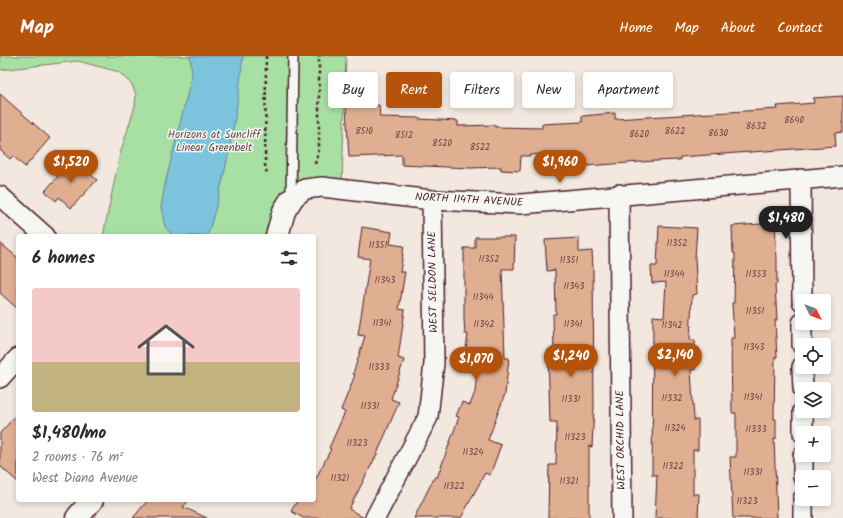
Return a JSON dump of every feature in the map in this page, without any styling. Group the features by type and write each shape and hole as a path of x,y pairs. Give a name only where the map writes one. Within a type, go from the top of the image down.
{"street":[{"name":"NORTH 114TH AVENUE","path":"291,200 305,189 322,187 432,200 521,204 619,194 747,185 843,176"},
{"path":"801,179 802,294"},
{"name":"WEST ORCHID LANE","path":"619,194 622,518"},
{"path":"0,196 43,234"},
{"path":"278,234 284,211 291,200"},
{"name":"WEST SELDON LANE","path":"375,518 428,418 434,362 432,200"},
{"path":"0,378 16,360"},
{"path":"803,506 803,518"}],"lane":[{"path":"291,200 293,56"}],"path":[{"path":"266,56 267,174"},
{"path":"315,164 319,149 319,56"}],"green space":[{"name":"Horizons at Suncliff Linear Greenbelt","path":"0,56 346,56 345,72 328,72 328,108 344,108 342,183 298,180 283,193 268,234 103,234 120,154 135,106 136,95 132,85 119,72 78,61 0,70"}],"water":[{"path":"190,56 243,56 238,101 230,146 208,234 171,234 165,227 161,207 165,184 192,75"}],"building":[{"path":"0,94 50,138 25,167 13,156 10,159 0,150"},
{"path":"843,96 843,132 835,133 836,146 680,157 680,160 558,168 557,153 531,155 521,156 520,171 501,170 501,167 470,168 402,165 402,155 349,157 346,108 378,108 379,105 380,117 458,121 458,126 495,125 495,127 542,128 542,124 582,122 582,116 615,113 615,119 778,109 777,106 814,103 813,98"},
{"path":"73,159 97,180 71,208 59,197 56,201 45,191"},
{"path":"775,223 777,284 775,284 777,320 775,320 777,357 775,357 774,419 776,419 776,439 774,439 777,518 733,518 730,457 736,457 736,413 732,413 731,338 734,338 732,303 734,303 735,253 733,253 732,226"},
{"path":"659,226 697,228 695,258 697,294 692,295 690,340 695,340 695,370 691,370 694,420 698,420 698,450 693,450 693,494 699,494 698,518 655,518 657,475 652,475 653,316 664,317 666,282 652,283 651,266 657,266"},
{"path":"362,227 392,232 390,244 404,246 400,272 405,272 399,309 405,310 398,358 404,360 391,399 399,402 377,454 349,509 364,518 303,518 291,511 297,502 316,502 316,478 331,449 329,448 345,412 341,410 355,375 353,374 365,336 358,335 370,259 358,257"},
{"path":"475,237 515,237 514,269 502,269 505,358 509,358 505,394 488,440 501,445 490,475 485,473 461,518 414,518 435,476 437,478 459,417 456,416 462,402 470,405 475,392 477,372 463,371 468,334 465,334 464,319 464,248 475,248"},
{"path":"579,238 579,252 592,251 593,268 594,407 592,447 589,446 589,518 548,518 549,465 556,465 557,422 550,422 548,351 554,351 553,314 556,314 555,270 547,271 545,240"},
{"path":"0,243 16,256 16,307 0,293"},
{"path":"16,415 16,480 0,466 0,433"},
{"path":"146,502 187,502 183,507 207,518 133,518"}]}
